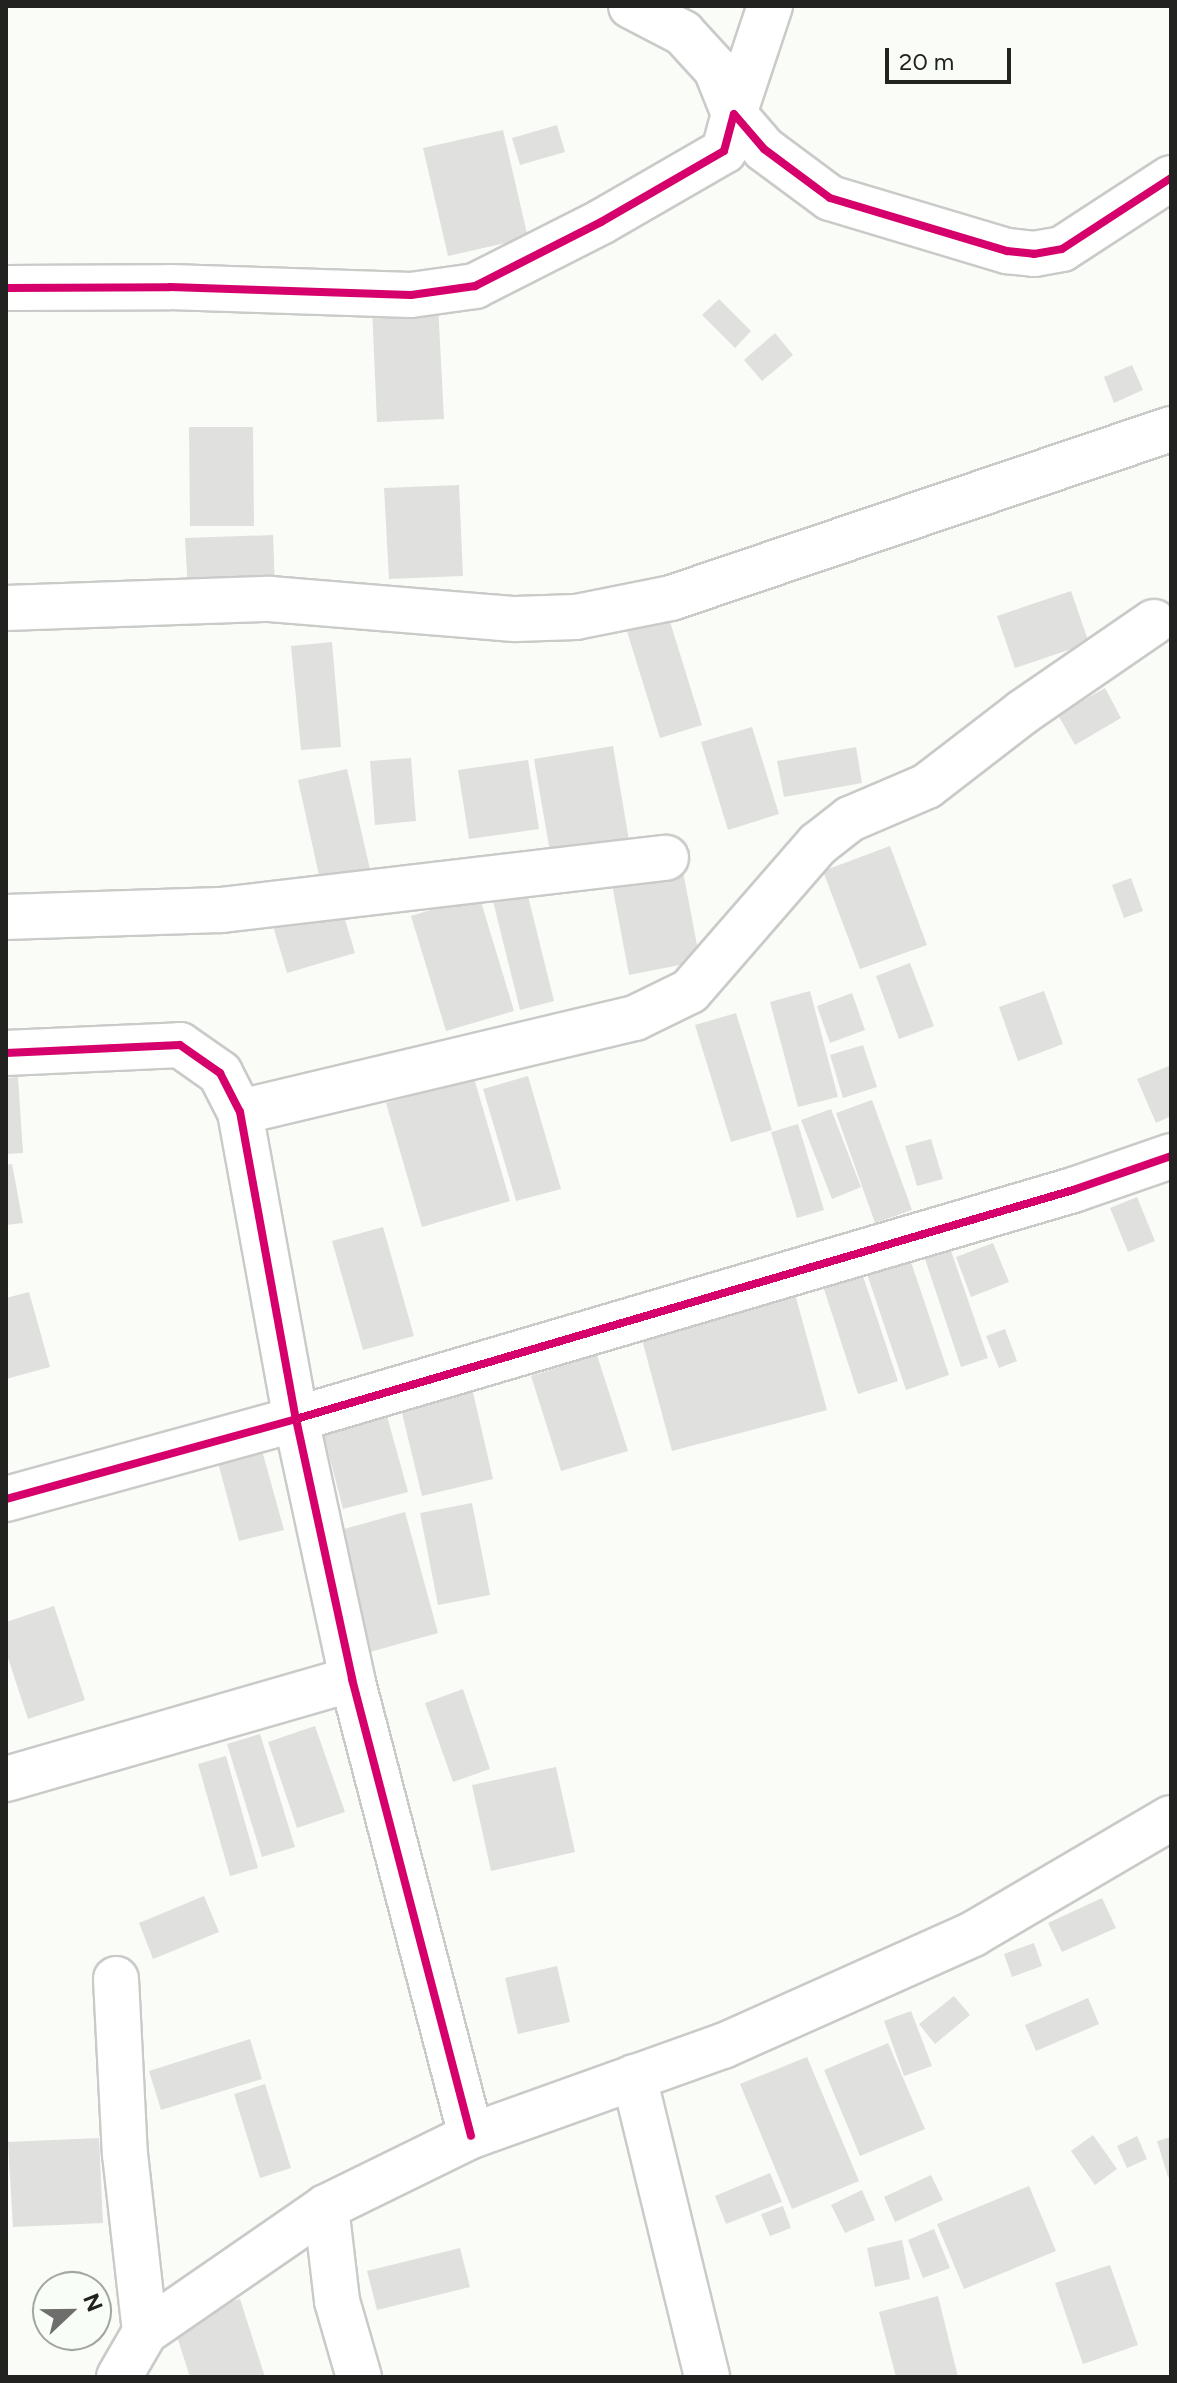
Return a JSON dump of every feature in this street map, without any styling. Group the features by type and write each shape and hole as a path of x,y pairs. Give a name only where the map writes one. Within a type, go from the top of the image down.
{"street":[{"path":"631,6 683,33 716,69 734,114 764,149 830,198 1007,251 1034,254 1062,249 1171,178"},
{"path":"6,288 185,287 411,295 475,286 601,222 724,151 770,6"},
{"path":"6,608 270,599 515,619 576,617 671,598 1171,429"},
{"path":"240,1112 635,1018 690,991 818,844 850,819 927,786 1023,712 1154,622"},
{"path":"6,917 221,910 666,858"},
{"path":"6,1053 180,1045 220,1073 240,1112 296,1419 352,1679 471,2136"},
{"path":"6,1499 296,1419 1057,1195 1171,1156"},
{"path":"6,1779 352,1679"},
{"path":"119,2377 145,2332 326,2207 471,2136 723,2046 973,1934 1171,1818"},
{"path":"116,1979 125,2154 145,2332"},
{"path":"634,2077 707,2377"},
{"path":"326,2207 337,2301 359,2377"}],"building":[{"path":"557,125 565,152 520,165 512,138"},
{"path":"503,130 528,238 448,256 423,148"},
{"path":"719,299 751,331 735,348 702,315"},
{"path":"438,305 444,419 377,422 372,308"},
{"path":"775,333 793,355 762,381 744,360"},
{"path":"1132,365 1143,390 1114,403 1104,377"},
{"path":"189,427 253,427 254,526 190,526"},
{"path":"459,485 463,576 389,579 384,488"},
{"path":"273,535 275,587 188,590 185,538"},
{"path":"1071,591 1089,643 1015,668 997,616"},
{"path":"667,612 702,725 660,738 625,625"},
{"path":"332,642 341,747 301,750 291,646"},
{"path":"1105,688 1121,718 1075,745 1058,715"},
{"path":"752,727 779,814 728,830 701,742"},
{"path":"613,746 631,852 552,864 534,759"},
{"path":"856,747 862,783 784,797 777,761"},
{"path":"411,758 416,821 375,825 370,761"},
{"path":"528,760 539,829 469,839 458,770"},
{"path":"347,769 372,878 322,889 298,780"},
{"path":"890,846 927,945 860,969 823,871"},
{"path":"682,866 700,961 629,975 611,879"},
{"path":"1131,878 1143,911 1124,918 1112,885"},
{"path":"527,892 554,1001 520,1010 493,901"},
{"path":"479,895 514,1011 446,1031 411,916"},
{"path":"341,906 355,953 287,973 273,926"},
{"path":"910,963 934,1026 899,1039 876,976"},
{"path":"810,991 838,1097 798,1107 770,1002"},
{"path":"1044,991 1063,1044 1018,1061 999,1007"},
{"path":"852,993 865,1030 830,1043 817,1006"},
{"path":"736,1013 772,1130 731,1142 695,1025"},
{"path":"863,1045 877,1087 843,1098 830,1055"},
{"path":"1171,1065 1171,1116 1156,1123 1137,1079"},
{"path":"528,1076 561,1189 516,1201 483,1089"},
{"path":"18,1077 23,1153 6,1154 6,1078"},
{"path":"474,1078 510,1201 422,1227 386,1103"},
{"path":"872,1100 912,1210 875,1223 836,1113"},
{"path":"831,1109 861,1187 832,1199 801,1120"},
{"path":"798,1124 824,1210 797,1218 771,1132"},
{"path":"931,1139 943,1179 917,1186 905,1146"},
{"path":"12,1164 23,1223 6,1225 6,1165"},
{"path":"1137,1197 1155,1241 1128,1252 1110,1208"},
{"path":"383,1227 414,1336 363,1350 332,1241"},
{"path":"993,1243 1009,1282 971,1297 956,1257"},
{"path":"949,1245 988,1358 961,1367 923,1253"},
{"path":"909,1256 949,1375 906,1390 866,1271"},
{"path":"861,1270 898,1381 858,1394 822,1283"},
{"path":"29,1292 50,1367 6,1379 6,1298"},
{"path":"795,1294 827,1410 672,1451 641,1336"},
{"path":"1005,1329 1017,1361 999,1368 986,1336"},
{"path":"597,1355 628,1451 561,1471 531,1376"},
{"path":"472,1388 493,1479 422,1496 400,1405"},
{"path":"387,1416 408,1492 343,1509 323,1432"},
{"path":"260,1443 284,1530 239,1541 216,1455"},
{"path":"472,1503 490,1595 438,1605 420,1513"},
{"path":"405,1512 438,1633 370,1652 337,1531"},
{"path":"54,1606 85,1700 28,1719 6,1652 6,1622"},
{"path":"463,1689 490,1769 453,1782 425,1703"},
{"path":"315,1726 345,1812 297,1828 268,1742"},
{"path":"260,1734 295,1847 262,1857 227,1744"},
{"path":"226,1756 258,1868 230,1876 198,1764"},
{"path":"556,1767 575,1852 491,1871 472,1785"},
{"path":"204,1896 219,1932 153,1959 139,1923"},
{"path":"1102,1898 1116,1928 1062,1952 1048,1923"},
{"path":"1034,1943 1042,1966 1012,1977 1004,1954"},
{"path":"557,1966 570,2022 518,2034 505,1978"},
{"path":"954,1996 970,2015 935,2044 919,2024"},
{"path":"1088,1998 1099,2024 1036,2051 1025,2025"},
{"path":"911,2011 932,2066 904,2076 884,2021"},
{"path":"250,2039 262,2079 161,2110 149,2071"},
{"path":"888,2043 925,2129 860,2156 824,2070"},
{"path":"807,2057 859,2181 792,2209 740,2084"},
{"path":"265,2084 291,2168 260,2178 234,2094"},
{"path":"1093,2135 1117,2169 1095,2185 1071,2151"},
{"path":"1137,2136 1147,2159 1127,2168 1117,2146"},
{"path":"1171,2137 1171,2176 1168,2177 1157,2141"},
{"path":"99,2138 103,2223 13,2227 8,2142"},
{"path":"770,2173 782,2202 726,2224 715,2196"},
{"path":"931,2175 943,2200 895,2222 884,2197"},
{"path":"1029,2186 1056,2251 964,2289 937,2224"},
{"path":"862,2190 875,2220 845,2233 831,2205"},
{"path":"783,2206 791,2228 770,2236 761,2214"},
{"path":"934,2229 950,2268 923,2278 908,2240"},
{"path":"902,2240 910,2279 875,2287 867,2248"},
{"path":"460,2248 470,2287 377,2310 367,2271"},
{"path":"1110,2265 1138,2345 1083,2364 1055,2283"},
{"path":"938,2296 958,2377 896,2377 879,2312"},
{"path":"240,2299 265,2377 190,2377 172,2321"}],"cycle path":[{"path":"6,288 170,287 411,295 475,286 601,222 724,151 734,114 764,149 830,198 1007,251 1034,254 1062,249 1171,178"},
{"path":"6,1053 180,1045 220,1073 240,1112 296,1419 352,1679 471,2136"},
{"path":"6,1499 296,1419 1073,1190 1171,1156"}]}
